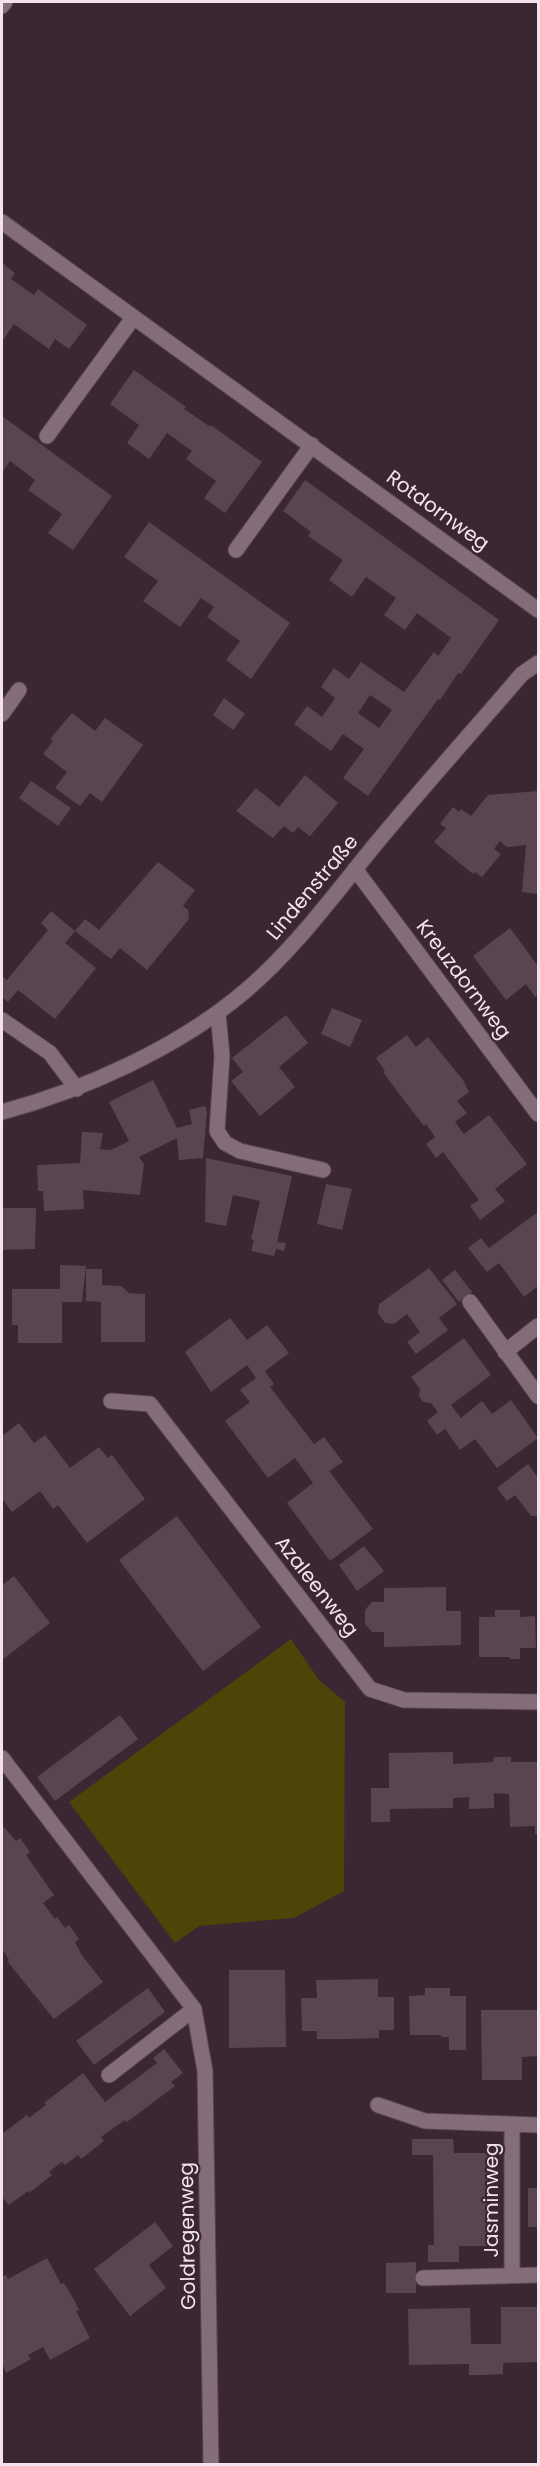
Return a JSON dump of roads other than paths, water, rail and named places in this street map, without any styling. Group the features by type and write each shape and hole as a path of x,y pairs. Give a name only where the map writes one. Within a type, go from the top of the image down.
{"street":[{"path":"2,6 5,2"},
{"name":"Rotdornweg","path":"2,222 538,610"},
{"path":"47,436 133,318"},
{"path":"236,550 312,445"},
{"name":"Lindenstraße","path":"2,1112 77,1089 178,1039 245,992 294,944 522,674 538,663"},
{"path":"2,714 19,690"},
{"name":"Kreuzdornweg","path":"355,869 538,1114"},
{"path":"218,1013 222,1056 217,1131 225,1143 240,1151 323,1170"},
{"path":"2,1020 50,1053 77,1089"},
{"path":"470,1302 538,1396"},
{"path":"505,1352 538,1326"},
{"name":"Azaleenweg","path":"111,1401 150,1404 370,1689 404,1700 538,1702"},
{"name":"Goldregenweg","path":"2,1758 194,2009 205,2071 211,2464"},
{"path":"109,2074 194,2009"},
{"name":"Jasminweg","path":"378,2105 425,2121 538,2125"},
{"name":"Jasminweg","path":"512,2125 512,2275"},
{"name":"Jasminweg","path":"423,2277 538,2275"}]}
